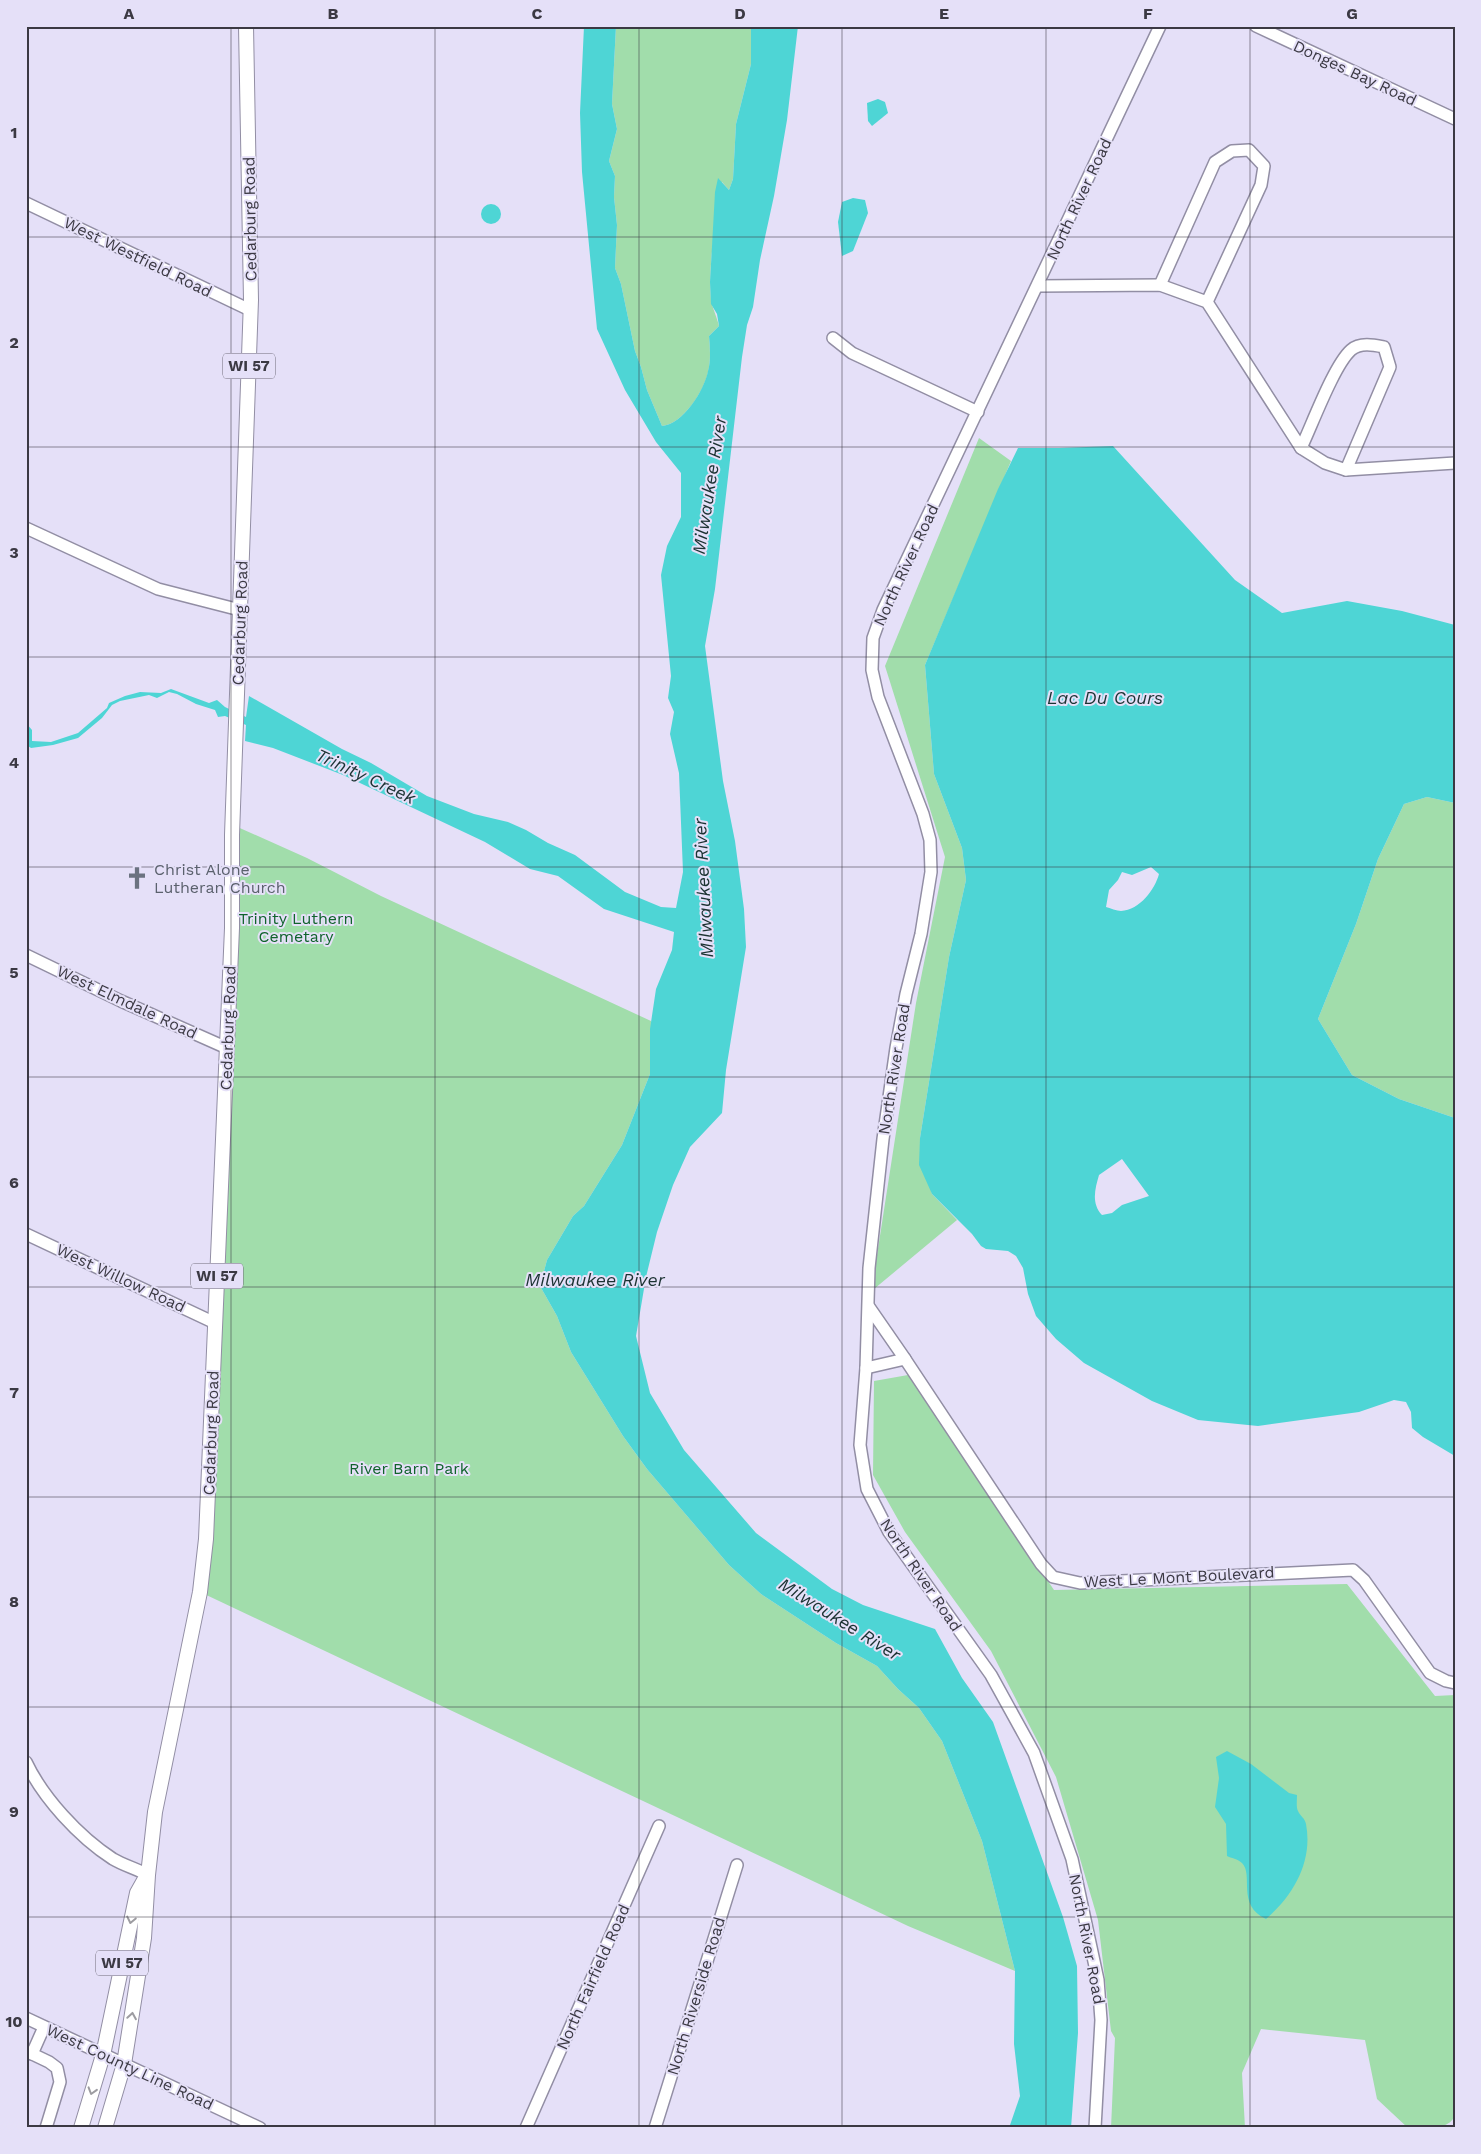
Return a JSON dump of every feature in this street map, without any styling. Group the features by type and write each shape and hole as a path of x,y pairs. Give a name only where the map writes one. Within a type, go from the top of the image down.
{"main road":[{"name":"Cedarburg Road","path":"124,2064 144,1938 148,1874 156,1812 200,1592 207,1530 227,1048 250,310 250,194 246,26"},
{"name":"Cedarburg Road","path":"103,2055 137,1892 148,1874"},
{"name":"WI 57","path":"81,2128 103,2055"},
{"name":"WI 57","path":"105,2128 124,2064"}],"street":[{"name":"North River Road","path":"1095,2128 1101,2020 1098,1980 1072,1859 1034,1753 996,1683 889,1532 867,1489 860,1445 873,1225 887,1108 896,1048 927,904 932,858 928,830 923,814 878,697 872,670 873,638 883,610 1160,26"},
{"name":"Donges Bay Road","path":"1256,26 1455,119"},
{"path":"1160,284 1215,162 1232,151 1249,150 1264,166 1261,185 1207,302"},
{"name":"West Westfield Road","path":"26,203 250,310"},
{"path":"1038,286 1160,284 1207,302 1301,448 1325,463 1346,470 1455,463"},
{"path":"833,338 852,353 978,412"},
{"path":"1301,448 1340,365 1352,349 1367,344 1384,348 1390,367 1346,470"},
{"path":"26,528 158,589 240,610"},
{"name":"West Elmdale Road","path":"26,955 121,1002 227,1048"},
{"name":"West Willow Road","path":"26,1234 215,1323"},
{"name":"West Le Mont Boulevard","path":"869,1307 1036,1556 1053,1577 1080,1583 1353,1570 1364,1580 1430,1673 1446,1682 1455,1684"},
{"path":"866,1368 905,1359"},
{"path":"26,1762 57,1809 84,1838 115,1860 148,1874"},
{"name":"North Fairfield Road","path":"526,2128 660,1826"},
{"name":"North Riverside Road","path":"655,2128 737,1865"},
{"name":"West County Line Road","path":"26,2018 260,2128"},
{"path":"44,2027 29,2052 57,2068 60,2082 46,2128"}],"green space":[{"path":"616,26 752,26 751,64 736,124 733,179 729,190 722,182 713,241 710,285 711,300 719,326 709,336 709,368 706,380 697,397 685,413 670,424 662,426 647,390 635,351 621,284 615,268 617,225 614,197 615,176 609,161 617,129 612,104"},
{"path":"979,438 1011,461 925,665 934,774 962,848 966,880 949,957 920,1138 932,1194 957,1220 874,1289 871,1294 916,1003 945,857 885,666"},
{"path":"1427,797 1455,803 1455,1118 1399,1099 1352,1075 1318,1019 1356,924 1378,859 1404,804"},
{"name":"River Barn Park","path":"233,825 307,858 381,896 651,1021 650,1074 622,1145 584,1206 573,1216 547,1260 540,1286 557,1316 571,1352 623,1436 647,1469 729,1565 761,1594 836,1643 877,1666 919,1708 942,1741 982,1841 1015,1971 908,1926 200,1592"},
{"path":"908,1375 1054,1590 1347,1584 1435,1696 1455,1695 1455,2116 1446,2125 1434,2128 1408,2128 1377,2099 1365,2040 1261,2029 1242,2073 1245,2128 1111,2128 1115,2038 1111,2031 1098,1920 1056,1777 991,1651 905,1532 873,1475 874,1381"}],"water":[{"name":"Milwaukee River","path":"584,26 616,26 612,104 617,129 609,161 615,176 614,197 617,225 615,268 621,284 635,351 647,390 662,426 670,424 685,413 697,397 706,379 709,367 709,336 719,326 717,314 711,304 710,282 715,192 718,178 729,190 733,179 736,124 751,64 751,27 798,26 787,120 742,357 715,589 705,646 723,781 735,841 744,909 746,947 726,1070 722,1113 690,1147 673,1185 657,1232 646,1277 636,1336 650,1393 684,1450 756,1533 832,1589 863,1605 935,1629 962,1678 993,1722 1063,1917 1077,1966 1078,2033 1071,2128 1009,2128 1020,2096 1014,2044 1015,1971 982,1841 942,1741 919,1708 877,1666 836,1643 761,1594 729,1565 647,1469 623,1436 571,1352 557,1316 540,1286 547,1260 573,1216 584,1206 622,1145 650,1074 650,1029 656,989 672,950 674,932 604,909 558,876 530,869 485,842 343,775 273,748 245,741 246,725 225,716 218,717 215,710 196,704 177,694 169,692 157,698 149,695 120,701 112,705 102,718 78,738 53,745 31,748 26,743 26,723 32,730 32,741 51,742 78,733 107,708 109,703 140,692 161,693 171,689 209,703 217,700 225,707 246,717 249,696 427,796 474,814 508,822 526,830 548,843 575,855 625,892 661,907 676,908 683,872 679,773 670,734 674,712 668,698 671,676 661,575 667,546 681,517 681,473 656,442 625,390 597,329 582,172 580,113"},
{"path":"878,99 885,102 888,113 872,126 868,121 867,103"},
{"path":"853,198 865,200 868,213 853,251 842,256 838,222 842,202"},
{"path":"487,204 495,204 501,210 501,218 495,224 487,224 481,218 481,210"},
{"name":"Lac Du Cours","path":"1113,446 1235,580 1282,613 1347,601 1402,611 1455,625 1455,803 1427,797 1404,804 1378,859 1356,924 1318,1019 1352,1075 1399,1099 1455,1118 1455,1456 1423,1437 1412,1428 1411,1412 1406,1402 1394,1400 1359,1412 1258,1426 1198,1420 1152,1401 1084,1363 1056,1339 1036,1316 1028,1294 1023,1268 1016,1256 1008,1251 986,1249 981,1246 972,1234 932,1194 919,1165 920,1138 949,957 966,880 962,848 934,774 925,665 998,489 1018,448","holes":["1151,867 1159,874 1146,898 1128,910 1121,911 1106,907 1109,890 1122,872 1132,875","1122,1159 1149,1196 1122,1205 1112,1213 1102,1215 1095,1201 1095,1191 1099,1175"]},
{"path":"1227,1751 1251,1764 1289,1793 1297,1795 1297,1809 1306,1824 1307,1851 1299,1876 1285,1899 1266,1919 1251,1906 1248,1898 1247,1875 1242,1863 1227,1856 1226,1824 1215,1807 1219,1778 1216,1757"}],"place":[{"name":"Christ Alone Lutheran Church","path":"137,878"}],"water label":[{"name":"Trinity Creek","path":"366,776"}],"park label":[{"name":"Trinity Luthern Cemetary","path":"296,927"}]}
